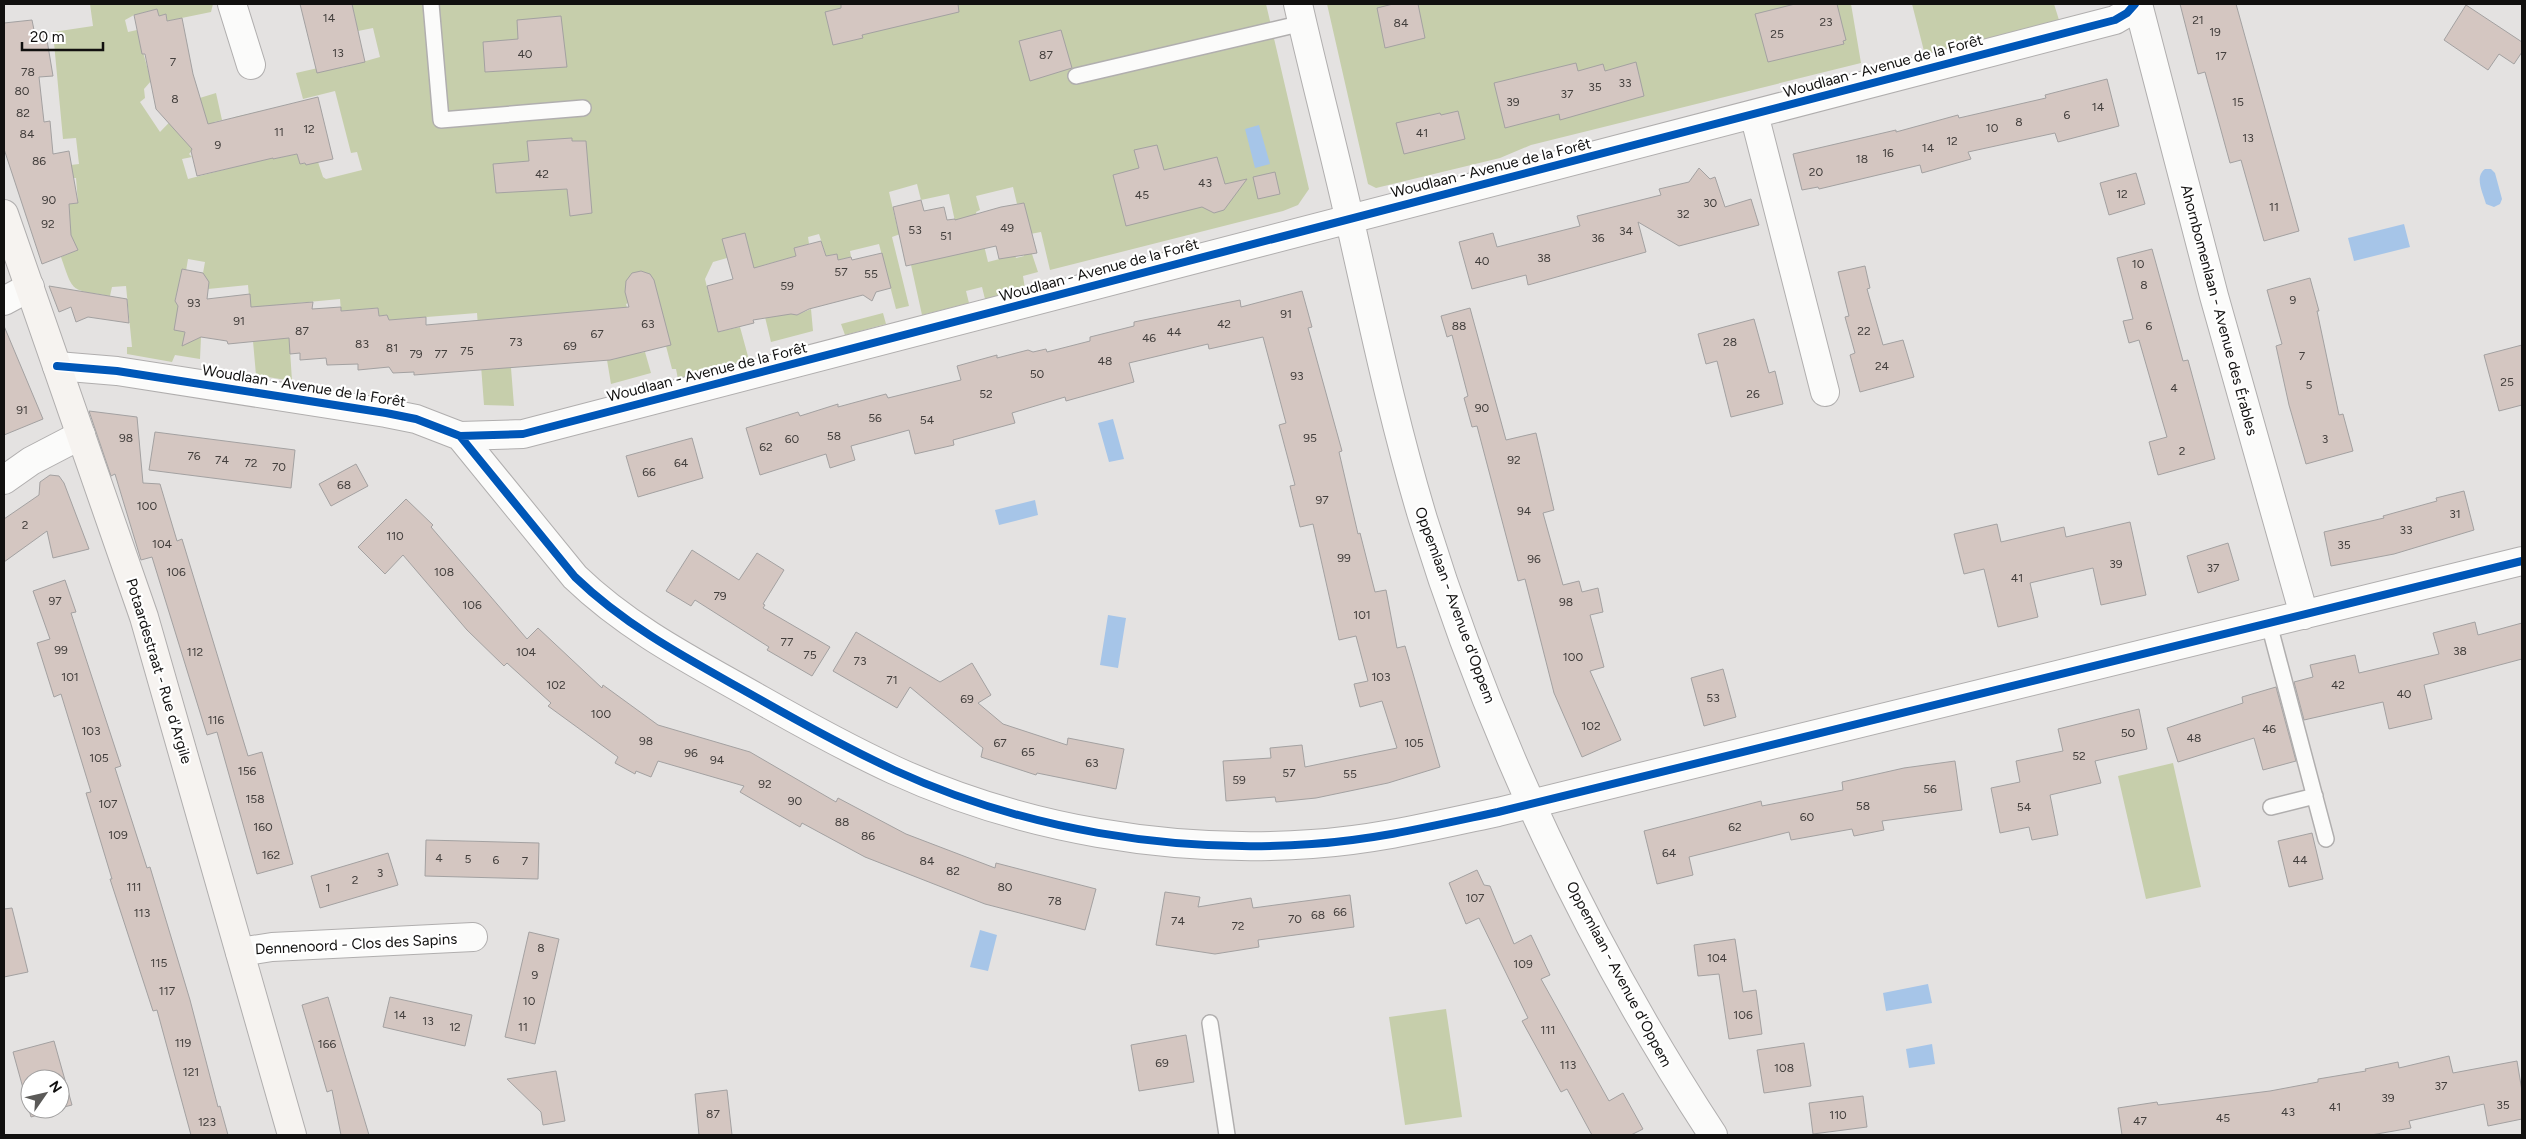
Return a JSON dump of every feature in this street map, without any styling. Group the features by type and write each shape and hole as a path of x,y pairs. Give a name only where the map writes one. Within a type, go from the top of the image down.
{"street":[{"path":"232,4 251,65"},
{"name":"Woudlaan - Avenue de la Forêt","path":"57,366 127,372 386,413 416,419 460,436 523,434 2115,20 2127,13 2136,4"},
{"name":"Ahornbomenlaan - Avenue des Érables","path":"2136,4 2214,296 2304,615"},
{"name":"Oppemlaan - Avenue d'Oppem","path":"1300,14 1386,380 1423,518 1470,654 1532,805 1598,941 1674,1076 1713,1135"},
{"path":"1754,114 1826,392"},
{"name":"Potaardestraat - Rue d'Argile","path":"4,214 144,617 292,1135"},
{"path":"4,301 30,287"},
{"path":"4,480 31,461 81,435"},
{"path":"460,436 575,577 627,622 662,644 832,738 895,770 969,799 1017,814 1108,834 1199,844 1258,846 1312,844 1396,834 1532,805 2522,561"},
{"name":"Dennenoord - Clos des Sapins","path":"240,952 272,947 473,937"}],"lane":[{"path":"431,4 440,120 582,108"},
{"path":"1076,76 1300,14"},
{"path":"2269,624 2326,839"},
{"path":"2270,806 2315,796"},
{"path":"1210,1023 1227,1135"}],"green space":[{"path":"90,4 213,4 211,12 167,21 166,14 159,16 157,9 134,15 125,20 128,32 137,30 151,81 144,89 145,98 140,102 160,132 190,101 216,93 222,120 214,122 214,127 189,154 192,157 182,159 188,179 246,164 235,117 261,111 273,159 297,154 300,164 318,162 323,177 326,179 362,170 357,152 351,153 335,91 303,99 296,73 340,63 341,68 380,57 373,28 358,31 352,4 1266,4 1309,189 1298,205 1283,211 1050,270 1041,232 1030,234 1024,203 1017,204 1013,187 976,196 980,210 976,212 988,262 1015,255 1016,258 1024,256 1024,253 1031,251 1038,272 1023,276 1025,289 985,299 982,287 966,291 969,303 922,315 911,265 962,253 949,194 921,200 917,184 889,192 897,226 903,233 892,237 909,306 896,309 879,244 850,251 851,257 838,260 836,254 826,256 819,234 808,237 809,244 794,248 796,256 764,265 792,314 797,315 811,309 813,331 771,342 745,234 727,258 713,262 705,279 718,332 740,327 749,360 678,379 676,369 672,369 666,346 628,303 626,304 639,353 645,352 651,373 611,384 607,360 616,359 615,341 612,341 609,309 580,312 504,368 511,368 514,406 484,405 477,313 389,320 387,315 379,316 378,308 341,311 340,299 287,304 292,381 256,375 248,285 208,289 203,273 205,262 188,259 186,271 181,274 179,284 181,288 177,292 175,300 185,334 201,337 200,359 175,355 172,362 127,354 127,347 132,347 126,286 112,287 110,296 81,291 72,284 61,257 77,250 70,233 68,204 78,203 76,178 72,178 71,165 79,164 76,138 63,139 53,32 93,26"},
{"path":"1327,4 1851,4 1861,63 1531,145 1500,158 1376,188 1368,184"},
{"path":"1912,4 2054,4 2059,20 1925,55"},
{"path":"883,313 886,324 845,335 841,324"},
{"path":"2173,763 2201,887 2146,899 2118,776"},
{"path":"1446,1009 1462,1117 1405,1125 1389,1017"}],"water":[{"path":"1259,125 1270,164 1255,168 1245,129"},
{"path":"2485,169 2491,169 2495,173 2502,199 2500,204 2494,207 2486,204 2480,185 2480,176"},
{"path":"2404,224 2410,247 2354,261 2348,238"},
{"path":"1113,419 1124,459 1109,462 1098,423"},
{"path":"1035,500 1038,515 999,525 995,510"},
{"path":"1108,615 1126,618 1118,668 1100,665"},
{"path":"980,930 997,935 988,971 970,967"},
{"path":"1928,984 1932,1003 1886,1011 1883,993"},
{"path":"1932,1044 1935,1064 1909,1068 1906,1049"}],"building":[{"path":"300,4 352,4 365,62 317,73"},
{"path":"841,4 958,4 959,12 862,35 863,38 833,45 825,12 841,8"},
{"path":"1393,4 1418,4 1425,38 1385,48 1377,8"},
{"path":"1795,4 1837,4 1846,40 1843,41 1844,44 1768,62 1755,14"},
{"path":"2180,4 2236,4 2299,231 2264,241 2241,160 2230,163 2205,72 2198,74"},
{"path":"2466,5 2522,42 2522,52 2514,64 2499,54 2488,70 2444,40"},
{"path":"157,9 159,16 166,14 167,21 182,18 193,74 208,124 318,97 333,159 306,165 305,163 300,164 297,154 197,176 192,149 156,109 145,54 142,54 134,15"},
{"path":"561,16 567,67 485,72 483,42 518,39 517,20"},
{"path":"32,20 35,35 46,34 53,76 39,77 44,122 50,121 53,154 69,151 78,203 69,204 71,235 78,250 42,264 4,149 4,23"},
{"path":"1061,30 1072,68 1030,81 1019,41"},
{"path":"1636,62 1644,96 1560,120 1559,114 1505,128 1494,83 1576,63 1578,71 1603,64 1605,71"},
{"path":"2107,79 2119,126 2058,142 2055,133 1968,152 1971,159 1922,173 1920,165 1819,189 1818,187 1802,190 1793,154 1896,130 1896,132 1958,115 1959,118 2046,98 2045,95"},
{"path":"1458,111 1465,139 1404,154 1396,123"},
{"path":"572,138 572,141 586,141 592,213 570,216 567,189 496,193 493,164 529,161 527,141"},
{"path":"1157,145 1164,170 1217,157 1225,184 1247,179 1224,210 1214,213 1202,207 1126,226 1113,175 1139,168 1134,150"},
{"path":"1699,168 1710,179 1715,177 1725,207 1751,199 1759,225 1679,246 1638,222 1646,252 1528,285 1526,275 1472,289 1459,242 1493,233 1497,247 1580,226 1577,216 1661,195 1659,189 1689,182"},
{"path":"1275,172 1280,194 1258,199 1253,177"},
{"path":"2136,173 2145,204 2109,215 2100,183"},
{"path":"921,200 924,211 944,207 947,220 955,220 1001,207 1024,203 1037,253 999,259 996,246 906,266 893,207"},
{"path":"745,233 754,268 796,256 794,248 821,241 826,256 837,254 838,260 851,257 852,260 882,253 891,288 876,292 872,301 863,295 809,309 797,315 791,314 753,320 754,323 718,332 707,286 733,279 722,239"},
{"path":"2152,249 2183,361 2188,360 2215,459 2158,475 2149,442 2167,437 2139,340 2129,343 2123,321 2133,319 2117,258"},
{"path":"1865,266 1870,288 1867,289 1883,345 1903,340 1914,377 1860,392 1850,355 1855,353 1845,317 1849,316 1838,272"},
{"path":"182,269 203,273 209,282 207,299 250,294 251,307 313,302 312,309 341,307 341,311 378,308 379,316 387,315 389,320 426,317 426,325 629,307 625,292 626,281 632,273 641,271 650,274 654,280 671,345 610,360 414,375 414,372 393,373 389,367 358,370 358,364 327,365 326,358 300,360 300,353 290,354 289,338 228,344 227,341 201,337 182,346 185,332 174,330 178,306 175,301"},
{"path":"2310,278 2319,311 2317,311 2339,415 2343,414 2353,451 2306,464 2289,405 2276,346 2282,344 2267,290"},
{"path":"49,286 127,299 129,323 88,317 76,322 71,307 59,312"},
{"path":"1302,291 1312,327 1308,328 1342,451 1339,452 1358,534 1360,533 1375,592 1386,590 1397,648 1405,646 1440,767 1388,783 1316,798 1276,802 1275,797 1226,801 1223,761 1271,758 1270,748 1302,745 1305,767 1397,748 1382,701 1360,707 1354,684 1368,681 1356,636 1339,640 1313,524 1300,527 1290,486 1295,485 1279,425 1286,423 1263,337 1209,349 1208,344 1129,363 1134,382 1066,401 1065,397 1012,413 1015,423 953,440 954,445 915,454 909,430 851,446 855,460 830,468 826,454 760,475 746,428 798,412 800,416 838,404 838,407 886,394 888,398 961,380 957,366 997,355 997,358 1028,350 1033,352 1046,349 1047,352 1090,341 1090,337 1134,326 1134,322 1240,300 1241,307"},
{"path":"1470,308 1506,440 1536,433 1554,510 1543,513 1563,585 1579,581 1582,592 1598,588 1603,612 1590,615 1604,667 1590,671 1621,740 1582,757 1554,693 1525,579 1518,581 1477,426 1472,427 1464,398 1468,396 1452,335 1447,337 1441,316"},
{"path":"1754,319 1769,373 1775,371 1783,404 1731,417 1717,361 1706,364 1698,334"},
{"path":"4,326 43,419 4,435"},
{"path":"2522,345 2522,405 2499,411 2484,355"},
{"path":"89,411 137,417 143,483 160,484 177,541 182,539 248,756 262,752 293,864 257,874 217,732 207,735 152,557 141,560 115,474 111,476"},
{"path":"155,432 295,450 291,488 149,470"},
{"path":"692,438 703,478 638,497 626,456"},
{"path":"356,464 368,486 331,506 319,484"},
{"path":"50,475 59,476 64,483 89,549 53,558 47,531 4,562 4,519 39,495 40,482"},
{"path":"2464,491 2474,530 2394,554 2331,566 2324,532 2384,518 2383,516 2437,501 2436,498"},
{"path":"406,499 433,525 431,527 527,639 538,628 602,688 603,685 658,725 750,752 836,802 838,798 906,834 995,868 996,863 1096,889 1085,930 985,904 865,857 802,823 800,827 740,792 744,786 658,761 651,777 636,771 635,774 615,763 618,757 548,706 551,703 507,663 504,666 467,630 403,555 385,574 358,547"},
{"path":"2130,522 2146,595 2101,605 2093,568 2030,583 2038,617 1998,627 1984,569 1964,574 1954,534 1997,524 2001,542 2064,527 2066,537"},
{"path":"2228,543 2239,580 2198,593 2187,556"},
{"path":"692,550 739,580 757,553 784,570 763,604 765,605 763,608 830,647 812,676 767,650 769,647 695,600 691,606 666,591"},
{"path":"65,580 76,612 71,613 121,766 115,768 147,868 150,867 190,1000 218,1107 220,1106 228,1135 191,1135 157,1010 153,1011 110,879 112,879 86,793 91,792 61,694 54,697 37,643 50,639 33,591"},
{"path":"2475,622 2478,635 2522,623 2522,659 2424,685 2432,719 2389,729 2383,702 2304,720 2294,682 2313,677 2310,665 2355,655 2359,673 2439,654 2433,633"},
{"path":"856,632 940,682 972,663 991,695 978,703 1003,724 1067,745 1068,738 1124,749 1116,789 1037,773 1036,775 981,757 983,748 910,687 897,708 833,671"},
{"path":"1723,669 1736,717 1704,726 1691,678"},
{"path":"2276,687 2296,761 2263,770 2254,738 2178,762 2167,728 2243,703 2242,697"},
{"path":"2139,709 2147,749 2095,761 2101,783 2050,795 2058,835 2032,840 2029,827 2000,833 1991,788 2020,782 2016,761 2063,751 2058,729"},
{"path":"1955,761 1962,810 1882,821 1884,830 1854,836 1852,829 1791,840 1789,832 1689,857 1693,875 1657,884 1644,831 1761,801 1762,806 1843,790 1842,782 1904,768"},
{"path":"2312,833 2323,879 2289,887 2278,841"},
{"path":"426,840 539,843 538,879 425,876"},
{"path":"388,853 398,885 320,908 311,876"},
{"path":"1477,870 1484,885 1490,886 1514,944 1531,935 1550,975 1541,979 1609,1101 1623,1093 1643,1129 1631,1135 1592,1135 1567,1089 1561,1092 1522,1021 1528,1018 1479,918 1466,924 1449,883"},
{"path":"1165,892 1200,897 1198,907 1251,898 1253,908 1350,895 1354,927 1258,940 1259,947 1215,954 1156,945"},
{"path":"12,908 28,972 4,977 4,909"},
{"path":"529,932 559,939 535,1044 505,1037"},
{"path":"1735,939 1743,992 1756,990 1762,1034 1729,1039 1719,974 1698,976 1694,945"},
{"path":"328,997 369,1135 341,1135 332,1090 327,1092 302,1005"},
{"path":"390,997 472,1015 465,1046 383,1027"},
{"path":"1186,1035 1194,1082 1139,1091 1131,1045"},
{"path":"54,1041 62,1069 20,1069 20,1077 13,1052"},
{"path":"1804,1043 1811,1086 1764,1093 1757,1050"},
{"path":"2449,1056 2453,1073 2517,1061 2522,1091 2522,1119 2488,1126 2484,1104 2409,1121 2411,1128 2371,1135 2122,1135 2118,1108 2157,1102 2158,1105 2270,1091 2318,1082 2318,1079 2366,1071 2365,1069 2398,1062 2399,1068"},
{"path":"556,1071 565,1121 543,1125 541,1112 507,1079"},
{"path":"727,1090 732,1135 699,1135 695,1094"},
{"path":"1863,1096 1867,1127 1813,1134 1809,1103"}],"cycle path":[{"path":"57,366 117,371 386,413 416,419 460,436 523,434 2115,20 2127,13 2135,4"},
{"path":"460,436 575,577 596,596 664,644 794,719 894,770 943,791 993,808 1045,822 1098,833 1152,841 1205,845 1259,846 1336,842 1382,836 1452,822 2522,561"}]}
